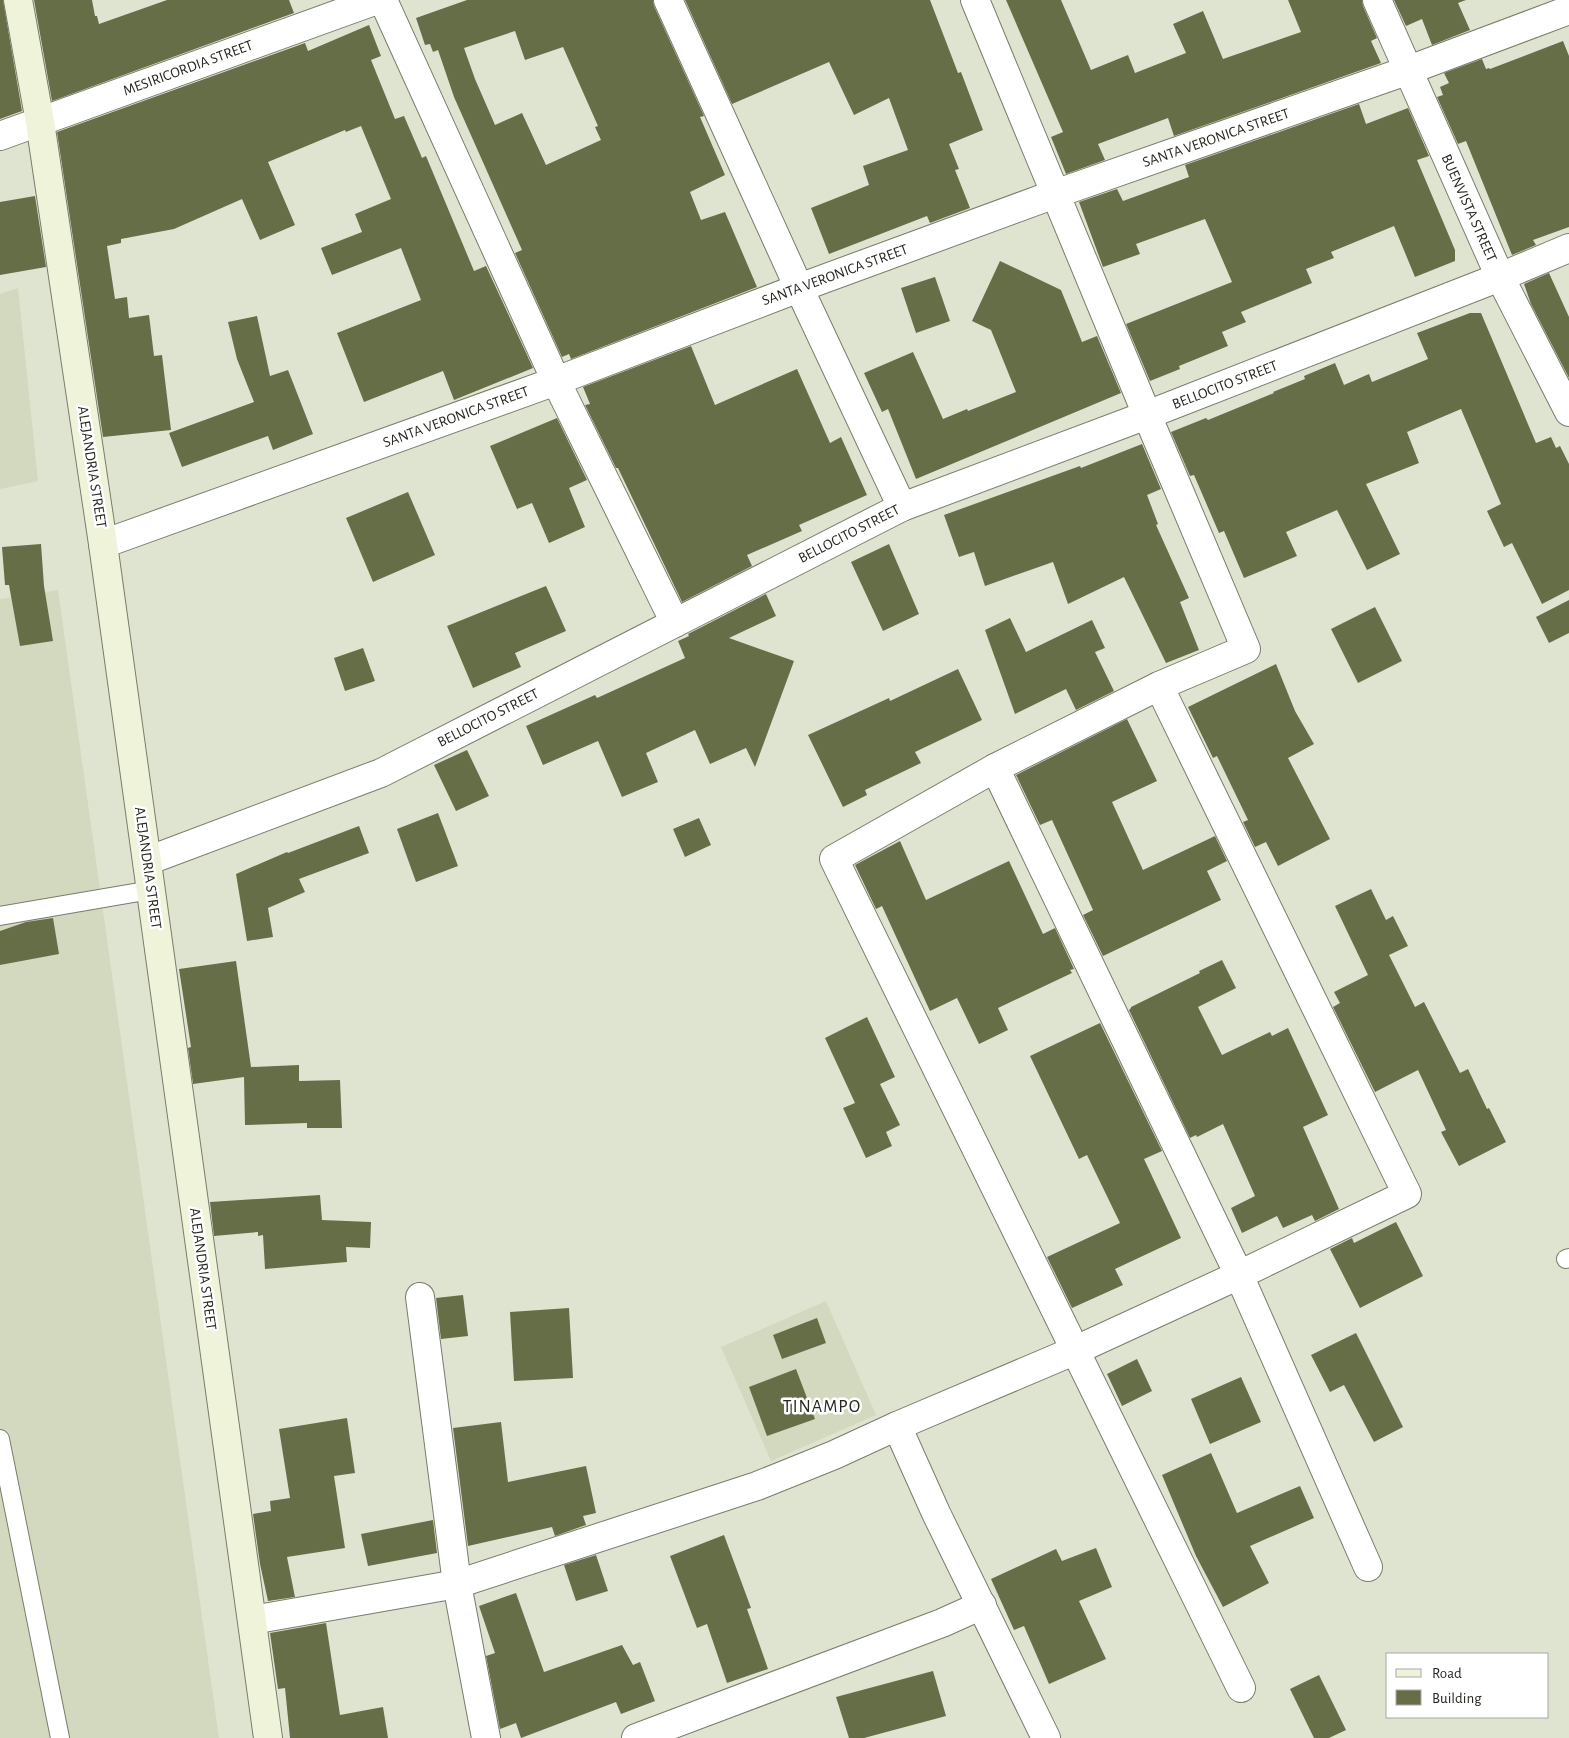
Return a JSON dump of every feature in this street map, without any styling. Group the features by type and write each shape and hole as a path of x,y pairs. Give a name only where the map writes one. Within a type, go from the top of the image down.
{"main road":[{"name":"ALEJANDRIA STREET","path":"18,0 40,122 103,544 268,1738"}],"street":[{"name":"MESIRICORDIA STREET","path":"0,136 377,0"},
{"path":"383,0 556,381 675,623"},
{"path":"668,0 799,288 902,507"},
{"path":"975,0 1246,649 1159,686 995,768 834,859 1241,1688"},
{"name":"BUENVISTA STREET","path":"1377,0 1500,277 1569,412"},
{"name":"SANTA VERONICA STREET","path":"103,544 556,381 799,288 1055,194 1409,70 1569,10"},
{"name":"BELLOCITO STREET","path":"147,861 381,773 902,507 1147,415 1500,277 1569,248"},
{"path":"252,1620 457,1584 757,1486 834,1455 897,1426 1076,1350 1239,1275 1407,1194 1159,686"},
{"path":"995,768 1239,1275 1368,1567"},
{"path":"420,1297 457,1584 486,1738"},
{"path":"897,1426 936,1513 1046,1738"},
{"path":"636,1738 942,1623 982,1605"}],"lane":[{"path":"0,916 150,890"},
{"path":"0,1439 60,1738"}],"shaded area":[{"path":"18,288 38,481 0,489 0,294"},
{"path":"58,590 219,1738 0,1738 0,599"},
{"path":"826,1301 876,1415 771,1461 721,1347"}],"building":[{"path":"0,0 3,0 22,111 0,119"},
{"path":"34,0 92,0 95,16 97,16 99,24 167,0 289,0 294,13 52,101"},
{"path":"467,0 653,0 704,116 700,117 725,175 690,192 701,220 725,212 757,287 571,359 569,354 562,357 515,253 522,250 454,97 438,50 433,52 430,44 425,45 416,18","holes":["515,31 525,60 563,47 598,126 595,127 601,140 546,165 522,113 495,125 464,48"]},
{"path":"685,0 930,0 958,73 961,72 983,130 949,144 959,169 955,170 970,208 930,223 927,216 829,254 811,208 869,185 863,166 908,150 889,98 854,115 829,62 732,104"},
{"path":"1006,0 1061,0 1091,70 1128,55 1135,73 1186,53 1173,24 1203,11 1223,59 1301,32 1288,0 1362,0 1377,38 1371,41 1381,63 1174,136 1168,118 1098,144 1105,160 1066,174 1051,137 1063,132"},
{"path":"1394,0 1466,0 1458,3 1470,30 1432,45 1422,19 1406,26"},
{"path":"369,25 381,56 371,60 395,119 404,116 422,158 426,156 474,271 486,266 533,368 454,400 443,371 364,402 337,333 421,300 401,248 332,275 321,248 362,232 355,214 391,199 361,126 346,132 345,130 268,162 295,225 260,240 242,199 174,229 121,239 121,243 107,246 115,299 127,297 129,318 149,315 154,356 162,355 171,430 103,437 57,132 305,43 308,51"},
{"path":"1563,41 1569,56 1569,227 1533,240 1536,245 1512,255 1466,141 1458,144 1437,97 1443,95 1440,87 1449,83 1444,73 1482,59 1486,69 1490,69"},
{"path":"1359,104 1366,124 1408,108 1429,156 1417,160 1455,250 1455,261 1415,277 1394,226 1331,252 1334,258 1306,269 1312,283 1241,312 1246,322 1222,332 1228,346 1179,366 1180,369 1150,381 1126,324 1232,282 1205,219 1136,244 1140,254 1103,267 1079,202 1117,189 1123,201 1189,177 1185,165"},
{"path":"35,196 46,267 0,275 0,202"},
{"path":"1000,261 1061,290 1082,342 1097,336 1121,393 916,479 888,409 882,412 864,373 913,352 943,419 1016,392 991,330 972,321"},
{"path":"1549,273 1569,317 1569,378 1531,304 1524,284"},
{"path":"935,277 950,321 916,333 901,288"},
{"path":"1470,313 1481,313 1536,443 1551,437 1556,448 1560,446 1569,464 1569,590 1542,604 1512,543 1504,547 1487,511 1501,504 1461,409 1407,432 1419,463 1366,484 1400,554 1367,570 1337,510 1286,532 1297,556 1244,578 1224,531 1219,533 1194,475 1190,476 1171,432 1206,418 1208,420 1274,393 1305,379 1304,376 1335,363 1344,385 1369,374 1372,382 1428,359 1417,333"},
{"path":"257,316 270,376 288,370 313,434 273,450 268,436 182,467 169,433 254,402 237,359 228,322"},
{"path":"691,346 715,405 797,369 830,443 841,437 867,495 799,525 802,531 747,555 752,566 682,602 618,468 616,468 585,405 590,404 583,387"},
{"path":"557,418 587,480 569,488 585,527 549,543 532,503 517,509 490,446"},
{"path":"1142,444 1161,489 1147,495 1158,524 1156,525 1189,598 1180,602 1199,650 1166,663 1124,577 1068,604 1053,562 985,586 974,552 959,557 944,515 1080,466 1081,468"},
{"path":"408,492 435,555 373,582 346,518"},
{"path":"41,544 44,586 53,641 20,646 9,585 5,585 2,547"},
{"path":"889,544 919,614 883,631 851,562"},
{"path":"546,586 566,631 515,653 521,667 473,688 447,626"},
{"path":"766,594 776,616 729,638 794,661 755,767 746,748 710,764 695,730 646,753 658,782 622,797 598,741 543,765 526,726 595,695 597,698 685,658 678,641"},
{"path":"1569,600 1569,633 1549,643 1536,617"},
{"path":"1375,607 1402,661 1358,683 1331,629"},
{"path":"1010,618 1026,652 1092,620 1105,648 1095,652 1114,691 1076,710 1066,689 1015,714 985,630"},
{"path":"363,648 375,681 345,691 334,658"},
{"path":"1276,664 1295,711 1314,744 1288,758 1330,839 1278,866 1266,842 1255,847 1243,822 1248,820 1217,756 1213,758 1188,707"},
{"path":"958,669 982,720 915,752 921,763 865,790 867,795 843,807 808,735 889,698 890,701"},
{"path":"1127,719 1157,781 1112,802 1143,870 1215,836 1227,861 1207,871 1221,900 1103,956 1083,915 1093,910 1052,820 1040,825 1016,775"},
{"path":"467,750 489,796 456,811 434,765"},
{"path":"438,813 458,866 416,882 397,829"},
{"path":"699,818 711,845 685,857 673,829"},
{"path":"359,826 369,853 299,879 305,892 268,908 273,937 247,941 236,874 287,852"},
{"path":"900,841 926,900 1009,861 1043,934 1055,928 1074,969 1070,970 1072,973 998,1008 1008,1030 979,1044 957,998 930,1011 882,906 876,909 855,865"},
{"path":"1371,889 1386,920 1393,916 1408,946 1389,955 1415,1007 1424,1002 1460,1073 1468,1069 1487,1109 1489,1108 1506,1142 1459,1166 1441,1132 1446,1130 1418,1070 1375,1092 1333,1007 1340,1003 1334,992 1368,975 1335,906"},
{"path":"53,918 59,954 0,965 0,931 26,922"},
{"path":"1222,960 1236,988 1198,1007 1222,1055 1270,1032 1272,1036 1288,1028 1328,1115 1303,1127 1339,1209 1315,1221 1312,1215 1283,1228 1277,1216 1242,1233 1231,1208 1255,1196 1223,1124 1197,1137 1196,1135 1190,1138 1129,1010 1131,1007"},
{"path":"236,961 251,1067 299,1065 299,1081 340,1080 342,1128 307,1128 307,1123 245,1125 244,1077 193,1084 188,1048 191,1047 179,969"},
{"path":"867,1017 895,1077 880,1084 900,1125 886,1132 892,1146 866,1158 843,1108 855,1103 825,1038"},
{"path":"1100,1023 1162,1151 1144,1159 1181,1238 1115,1269 1123,1285 1072,1308 1047,1257 1120,1223 1087,1155 1079,1159 1030,1056"},
{"path":"320,1195 322,1220 371,1222 370,1248 346,1247 347,1262 265,1269 263,1235 258,1236 258,1232 214,1236 210,1202"},
{"path":"1396,1222 1423,1276 1360,1308 1330,1249 1352,1238 1354,1243"},
{"path":"463,1295 468,1336 441,1339 436,1298"},
{"path":"569,1308 573,1378 514,1381 510,1312"},
{"path":"817,1318 826,1343 782,1359 773,1335"},
{"path":"1356,1333 1403,1427 1374,1442 1344,1385 1330,1392 1311,1355"},
{"path":"1137,1359 1152,1391 1122,1406 1107,1374"},
{"path":"796,1369 815,1419 767,1436 749,1387"},
{"path":"1241,1377 1261,1422 1210,1444 1191,1399"},
{"path":"347,1418 355,1473 334,1476 345,1548 287,1557 295,1597 268,1601 260,1564 253,1514 271,1511 270,1501 290,1498 279,1429"},
{"path":"501,1422 508,1482 586,1466 596,1513 583,1516 586,1525 555,1536 552,1527 468,1546 453,1428"},
{"path":"1211,1453 1237,1513 1300,1486 1314,1518 1250,1546 1269,1583 1223,1607 1196,1556 1162,1475"},
{"path":"433,1520 437,1553 368,1566 361,1534"},
{"path":"724,1535 751,1608 747,1609 768,1669 727,1683 707,1624 697,1628 670,1556"},
{"path":"1096,1548 1112,1587 1079,1601 1106,1659 1049,1684 1024,1626 1014,1630 991,1579 1056,1549 1062,1561"},
{"path":"596,1555 608,1591 576,1601 564,1565"},
{"path":"516,1593 544,1672 622,1645 633,1665 640,1662 655,1701 621,1714 616,1702 521,1738 516,1723 500,1729 486,1656 495,1653 479,1606"},
{"path":"326,1623 340,1715 383,1707 388,1738 290,1738 285,1688 278,1689 270,1633"},
{"path":"933,1671 946,1716 864,1738 849,1738 836,1697"},
{"path":"1319,1675 1346,1730 1329,1738 1314,1738 1290,1689"}],"district":[{"name":"TINAMPO","path":"822,1407"}]}
